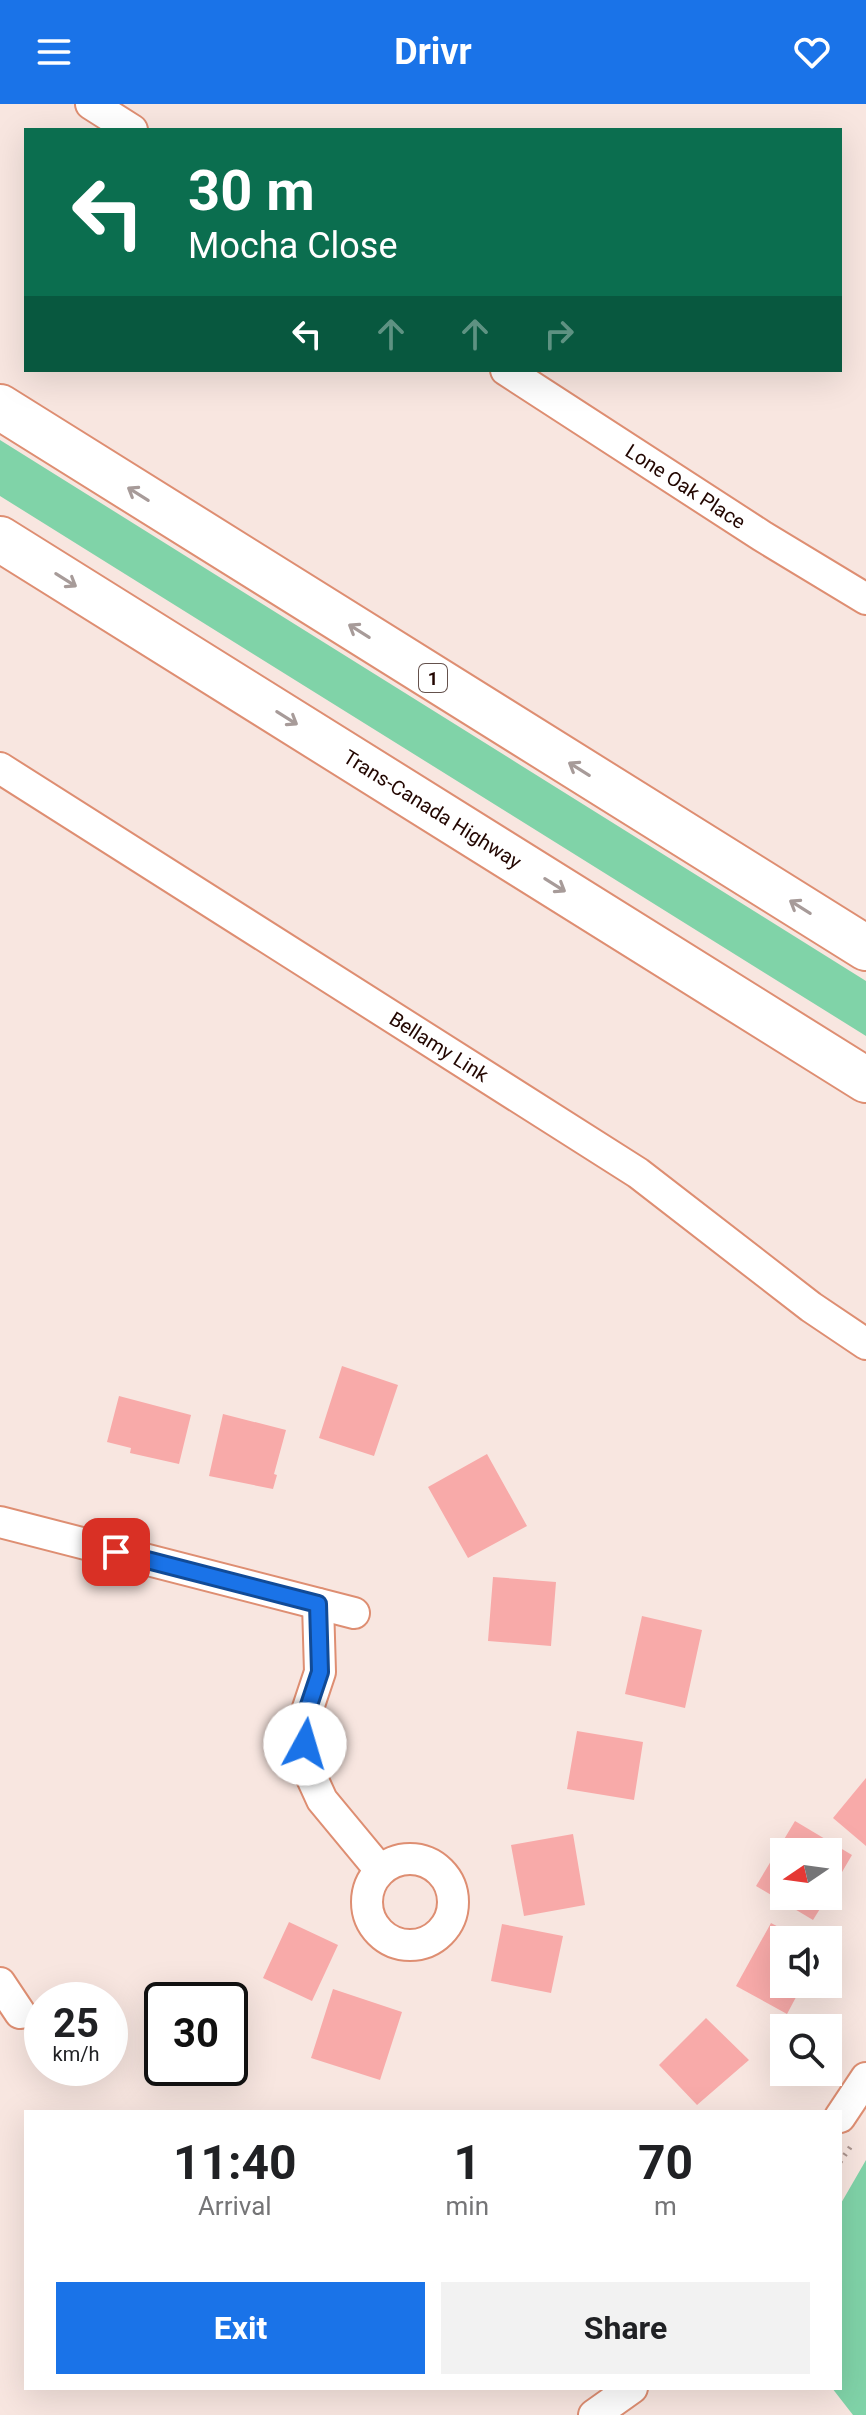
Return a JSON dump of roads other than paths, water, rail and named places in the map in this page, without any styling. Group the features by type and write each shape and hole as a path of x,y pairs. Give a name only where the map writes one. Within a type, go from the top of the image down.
{"highway":[{"name":"1","path":"0,407 866,948"},
{"name":"Trans-Canada Highway","path":"0,539 866,1080"},
{"path":"721,989 866,1104"}],"street":[{"path":"91,104 129,128"},
{"name":"Lone Oak Place","path":"509,372 762,536 866,599"},
{"name":"Bellamy Link","path":"0,768 638,1173 811,1307 866,1344"},
{"path":"0,1522 354,1613"},
{"path":"318,1604 320,1672 303,1723 306,1765 322,1800 380,1870"},
{"path":"0,1983 20,2013"},
{"path":"842,2114 866,2078"},
{"path":"594,2415 629,2390"}]}
